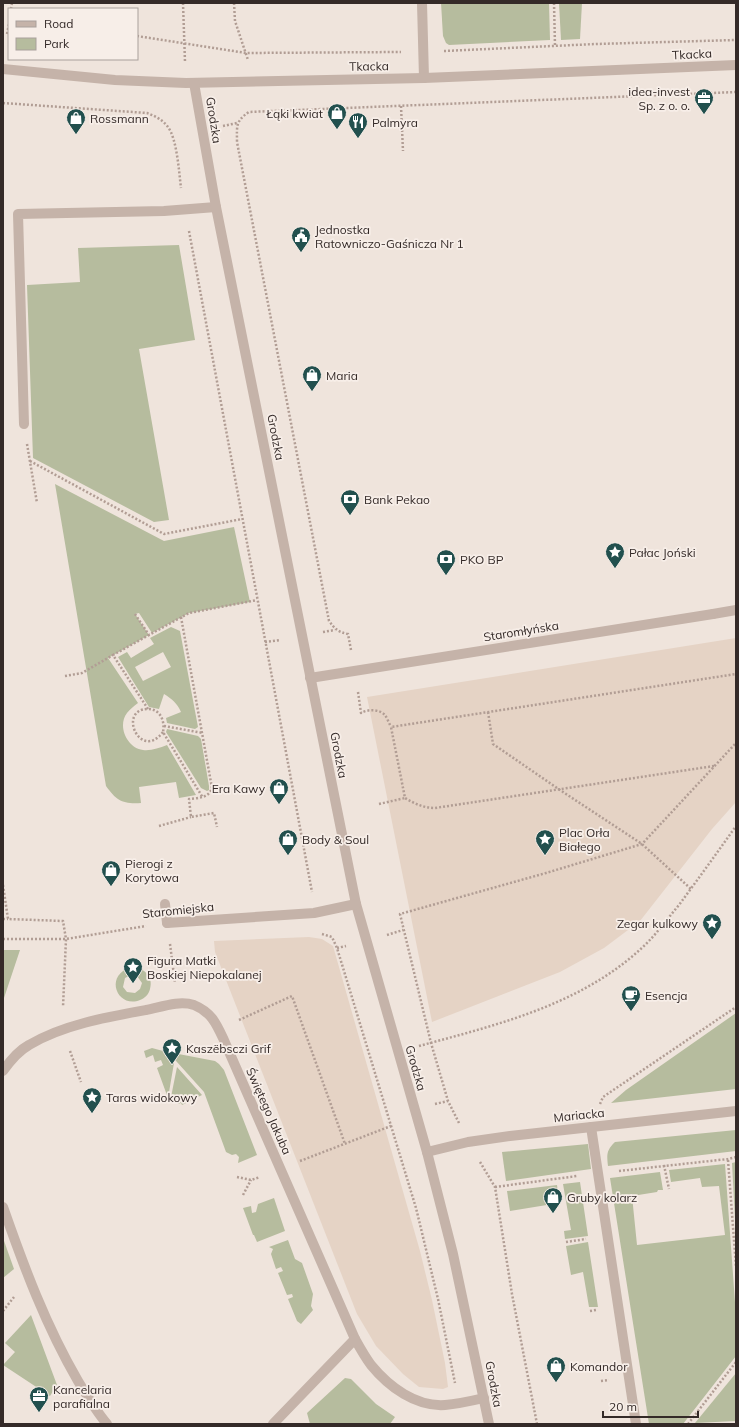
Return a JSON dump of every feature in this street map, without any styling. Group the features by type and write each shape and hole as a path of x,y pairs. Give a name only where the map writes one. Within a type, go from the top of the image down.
{"street":[{"path":"422,3 424,78"},
{"name":"Tkacka","path":"3,69 115,80 194,83 424,78 736,65"},
{"name":"Grodzka","path":"194,83 216,207 356,904 427,1152 453,1254 489,1424"},
{"path":"24,424 18,214 164,211 216,207"},
{"name":"Staromłyńska","path":"310,678 736,610"},
{"path":"165,904 167,923"},
{"name":"Staromiejska","path":"167,923 314,913 356,904"},
{"name":"Świętego Jakuba","path":"3,1071 15,1056 27,1046 62,1030 104,1018 178,1003 192,1005 206,1011 219,1029 355,1339 371,1365 384,1378 409,1397 422,1402 434,1405 445,1405 484,1398"},
{"name":"Mariacka","path":"427,1152 468,1142 510,1136 736,1112"},
{"path":"591,1127 636,1424"},
{"path":"3,1207 29,1280 59,1346 88,1398 107,1424"},
{"path":"273,1424 355,1339"}],"path":[{"path":"183,3 185,43"},
{"path":"234,3 235,21 243,44"},
{"path":"554,3 556,73"},
{"path":"7,34 8,29"},
{"path":"348,634 335,630 329,621 237,142 237,123 249,112 736,92"},
{"path":"3,103 147,113 159,118 168,126 173,135 185,209 312,895 316,932 332,937 337,948 418,1216 438,1299 459,1403"},
{"path":"401,106 403,151"},
{"path":"24,424 37,503"},
{"path":"30,461 164,534 242,519"},
{"path":"65,676 82,673 181,617 257,600"},
{"path":"135,614 149,635"},
{"path":"181,617 212,788 211,792 203,798 189,799 192,817"},
{"path":"112,655 148,709"},
{"path":"391,727 736,674"},
{"path":"148,709 155,710 160,714 163,719 164,726 163,732 158,738 151,740 144,740 133,730 135,716 141,711 148,709"},
{"path":"361,713 375,710 384,714 391,727 405,798"},
{"path":"488,712 493,744 642,844 691,889"},
{"path":"164,726 203,733"},
{"path":"163,732 203,798"},
{"path":"537,1424 512,1294 495,1187 468,1142 448,1101 431,1043 400,914 524,880 642,844 736,743"},
{"path":"379,804 405,798 421,806 435,808 714,766"},
{"path":"159,826 214,813 217,826"},
{"path":"443,1040 498,1025 533,1013 560,1001 609,974 628,960 664,923 691,889 736,826"},
{"path":"3,885 8,919"},
{"path":"3,919 63,920 66,939"},
{"path":"167,923 178,1003"},
{"name":"Staromiejska","path":"3,939 66,939 167,923"},
{"path":"219,1029 292,996 345,1144"},
{"path":"591,1127 603,1096 736,1007"},
{"path":"280,1169 391,1126"},
{"path":"728,1159 736,1267"},
{"path":"664,1165 669,1189"},
{"path":"243,1195 251,1180"},
{"path":"566,1242 591,1238"},
{"path":"688,1424 736,1362"}],"green space":[{"path":"441,3 549,3 550,40 449,45 446,43 443,36"},
{"path":"559,3 582,3 580,39 561,40"},
{"path":"179,245 195,340 139,349 169,520 154,522 33,458 27,285 80,282 78,248"},
{"path":"55,484 164,541 234,527 250,602 189,613 152,633 139,613 135,614 149,635 108,658 138,703 124,718 123,730 128,741 137,748 143,750 152,750 167,745 196,795 179,798 176,782 139,787 141,803 129,803 117,798 106,786"},
{"path":"171,627 180,631 198,727 195,729 167,723 166,718 181,712 178,706 164,694 159,709 149,707 118,657 127,652 131,658 154,644 150,638","holes":["163,652 171,667 143,681 135,667"]},
{"path":"167,729 198,736 201,739 209,790 207,791 201,788 166,732"},
{"path":"3,950 20,950 3,1001"},
{"path":"135,967 146,973 149,976 151,984 149,993 140,1000 132,1002 125,1000 120,996 116,984 122,971","holes":["131,975 137,976 142,983 140,989 135,993 127,992 123,987 125,978"]},
{"path":"736,1013 736,1089 611,1103 626,1090"},
{"path":"152,1048 163,1051 174,1063 168,1098 157,1068 163,1065 161,1060 155,1062 153,1055 146,1058 144,1051"},
{"path":"168,1052 215,1061 219,1064 224,1070 257,1155 238,1163 239,1157 236,1154 232,1155 226,1152 204,1092"},
{"path":"177,1067 202,1095 182,1105 181,1103 178,1104 176,1099 171,1097"},
{"path":"736,1130 736,1151 608,1166 608,1153 615,1142"},
{"path":"588,1144 591,1169 506,1181 502,1152"},
{"path":"736,1162 736,1219 735,1219 732,1163"},
{"path":"725,1164 736,1316 736,1356 683,1424 649,1424 610,1178 660,1172 663,1190 632,1196 637,1245 725,1235 719,1186 702,1187 700,1178 671,1182 669,1170"},
{"path":"580,1182 588,1236 565,1239 564,1231 571,1230 563,1184"},
{"path":"557,1185 559,1203 510,1211 507,1191"},
{"path":"274,1198 285,1231 257,1242 243,1208 251,1206 252,1213 256,1212 258,1204"},
{"path":"3,1238 14,1269 3,1278"},
{"path":"288,1240 295,1259 302,1263 313,1294 311,1306 313,1310 301,1324 297,1321 288,1299 293,1297 292,1294 287,1295 278,1273 283,1271 281,1267 276,1269 271,1254 273,1249 269,1247"},
{"path":"588,1242 598,1307 589,1307 583,1272 571,1275 566,1246"},
{"path":"31,1315 57,1385 50,1396 3,1365 15,1352 5,1343"},
{"path":"736,1373 736,1421 695,1423"},
{"path":"345,1378 351,1379 376,1404 395,1417 390,1424 310,1424 307,1413"}],"shaded area":[{"name":"Plac Orła Białego","path":"736,638 736,802 712,829 640,921 604,948 560,972 432,1022 367,697"},
{"path":"309,937 322,939 333,946 420,1251 445,1363 448,1387 443,1389 419,1387 403,1374 376,1346 357,1314 215,952 214,941"}],"place":[{"name":"idea-invest Sp. z o. o.","path":"704,115"},
{"name":"Łąki kwiat","path":"337,130"},
{"name":"Rossmann","path":"76,135"},
{"name":"Palmyra","path":"358,139"},
{"name":"Jednostka Ratowniczo-Gaśnicza Nr 1","path":"301,253"},
{"name":"Maria","path":"312,392"},
{"name":"Bank Pekao","path":"350,516"},
{"name":"Pałac Joński","path":"615,569"},
{"name":"PKO BP","path":"446,576"},
{"name":"Era Kawy","path":"279,805"},
{"name":"Body & Soul","path":"288,856"},
{"name":"Plac Orła Białego","path":"545,856"},
{"name":"Pierogi z Korytowa","path":"111,887"},
{"name":"Zegar kulkowy","path":"712,940"},
{"name":"Figura Matki Boskiej Niepokalanej","path":"133,984"},
{"name":"Esencja","path":"631,1012"},
{"name":"Kaszëbsczi Grif","path":"172,1065"},
{"name":"Taras widokowy","path":"92,1114"},
{"name":"Gruby kolarz","path":"553,1214"},
{"name":"Komandor","path":"556,1383"},
{"name":"Kancelaria parafialna","path":"39,1413"}]}
